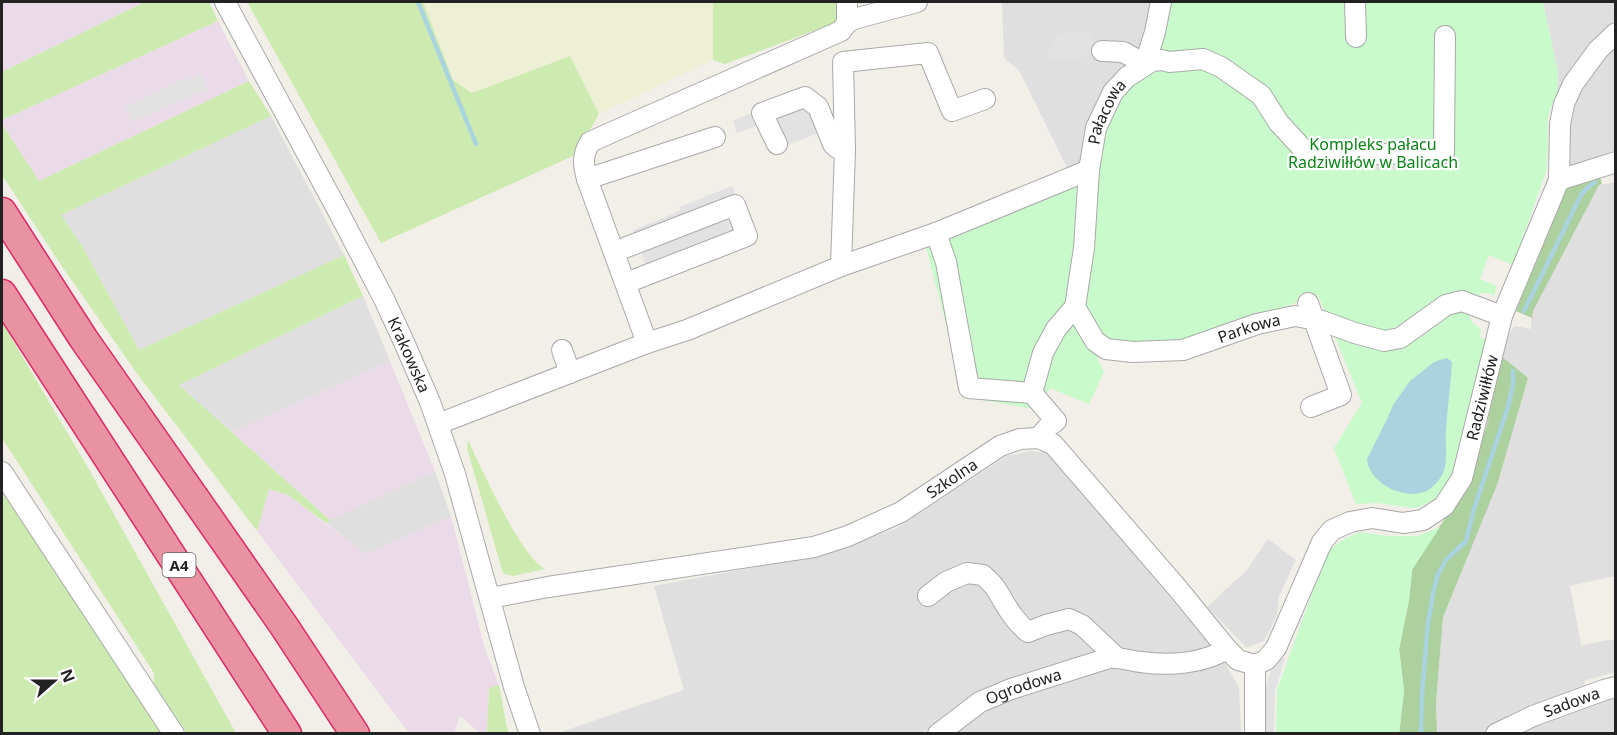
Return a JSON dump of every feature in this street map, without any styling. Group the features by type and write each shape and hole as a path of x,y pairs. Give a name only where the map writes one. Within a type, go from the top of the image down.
{"highway":[{"path":"2,212 83,338 284,626 355,734"},
{"name":"A4","path":"2,294 287,734"}],"street":[{"name":"Krakowska","path":"225,2 384,298 404,340 438,424 455,474 514,687 530,734"},
{"path":"847,2 848,23"},
{"path":"647,343 587,179 584,152 590,142 841,31 854,19 917,2"},
{"path":"1145,64 1161,2"},
{"path":"1355,2 1356,37"},
{"name":"Radziwiłłów","path":"1255,665 1266,660 1276,648 1322,542 1332,530 1350,522 1372,518 1403,523 1423,520 1444,506 1462,478 1502,316 1559,180 1560,124 1564,104 1573,84 1598,50 1616,33"},
{"path":"1145,64 1162,60 1169,62 1203,59 1221,67 1261,95 1279,123 1304,150 1317,155 1444,153 1445,36"},
{"path":"1102,51 1123,52 1145,64"},
{"path":"841,266 844,150 843,62 928,52 952,111 985,99"},
{"name":"Pałacowa","path":"1075,307 1084,248 1089,170 1096,128 1113,92 1127,77 1145,64"},
{"path":"777,144 762,113 805,97 818,107 833,144 844,150"},
{"path":"587,179 715,137"},
{"path":"1559,180 1616,162"},
{"path":"438,424 570,372 687,330 841,266 936,233 1089,170"},
{"path":"614,252 735,205 747,236 626,283"},
{"path":"936,233 946,262 969,388 1032,393 1056,421 1038,438 1053,444 1227,649 1238,660 1255,665 1255,734"},
{"name":"Parkowa","path":"1075,307 1095,341 1106,349 1133,351 1183,350 1257,324 1311,312 1355,333 1384,341 1400,338 1446,305 1462,301 1502,316"},
{"path":"1032,393 1043,353 1056,329 1075,307"},
{"path":"1311,312 1341,395 1311,407"},
{"path":"562,350 570,372"},
{"name":"Szkolna","path":"490,598 540,588 814,548 848,536 901,512 1000,446 1020,439 1038,438"},
{"path":"2,472 174,734"},
{"path":"928,596 946,582 967,573 983,575 995,587 1019,625 1028,632 1069,619 1082,626 1117,658"},
{"name":"Ogrodowa","path":"938,734 986,700 1011,689 1108,658 1171,664 1194,661 1227,649"},
{"name":"Sadowa","path":"1496,734 1533,716 1616,687"}],"shaded area":[{"path":"2,2 145,2 2,72"},
{"path":"1002,2 1166,2 1100,155 1100,174 1075,184 1019,70 1004,58"},
{"path":"1543,2 1615,2 1615,18 1557,94 1558,72"},
{"path":"218,21 249,81 39,181 2,124 2,120"},
{"path":"1091,32 1105,57 1046,58 1059,33"},
{"path":"1615,38 1615,150 1568,167 1567,126 1571,102"},
{"path":"201,73 208,89 132,122 125,107 185,78 187,80"},
{"path":"809,88 822,101 831,128 776,150 762,124 737,133 733,121"},
{"path":"271,116 344,255 139,350 82,246 61,215"},
{"path":"1430,142 1432,170 1318,170 1318,146"},
{"path":"1075,179 1078,186 941,243 938,239"},
{"path":"1615,182 1615,576 1570,586 1581,645 1615,639 1615,672 1584,681 1591,702 1615,696 1615,733 1437,734 1436,704 1443,617 1463,565 1501,356 1507,336 1515,326 1531,329 1532,311 1599,185"},
{"path":"732,186 753,243 651,280 633,230 680,211 679,207"},
{"path":"363,296 390,361 232,432 178,385"},
{"path":"390,361 435,471 344,514 330,520 232,432"},
{"path":"1031,451 1048,453 1213,649 1177,660 1134,657 943,722 921,733 555,734 684,690 654,586 805,558 895,529 1007,456"},
{"path":"435,471 451,516 366,554 326,523 330,520"},
{"path":"269,489 288,495 366,554 451,516 484,646 499,685 489,689 487,733 480,733 460,716 454,733 409,733 257,531"},
{"path":"1268,539 1296,560 1279,596 1277,615 1264,641 1247,648 1207,607 1246,571"},
{"path":"1277,656 1285,658 1275,692 1274,733 1263,734 1264,690"},
{"path":"1113,662 1152,668 1226,664 1239,688 1241,733 946,734 977,706"}],"green space":[{"path":"145,2 209,2 218,21 2,120 2,72"},
{"path":"247,2 423,2 453,80 472,93 570,56 599,114 575,155 381,243"},
{"path":"423,2 713,2 713,60 599,114 570,57 472,93 453,80"},
{"path":"713,2 837,2 837,22 725,64 713,60"},
{"name":"Kompleks pałacu Radziwiłłów w Balicach","path":"1166,2 1543,2 1558,72 1557,94 1548,116 1547,169 1513,265 1489,255 1480,279 1497,286 1494,296 1490,293 1481,293 1471,306 1471,321 1481,328 1480,337 1485,339 1460,450 1451,478 1434,499 1421,507 1412,508 1377,503 1356,504 1334,448 1362,403 1318,295 1176,343 1135,344 1108,340 1083,328 1104,372 1089,404 1050,388 1039,410 965,397 925,243 1100,174 1100,155 1106,123 1130,86"},
{"path":"249,81 271,116 61,215 82,246 139,350 344,255 363,296 179,385 330,520 326,523 288,495 269,489 257,531 138,375 61,265 2,175 2,124 39,181"},
{"path":"1599,173 1602,184 1599,185 1533,311 1532,318 1516,311 1568,184"},
{"path":"2,322 87,466 236,733 187,733 154,684 154,673 2,438"},
{"path":"1501,356 1528,378 1497,485 1443,617 1436,704 1437,733 1399,734 1404,691 1399,649 1409,600 1412,570 1429,540 1466,491 1487,425"},
{"path":"468,440 513,530 535,561 545,569 513,576 504,574 467,448"},
{"path":"2,484 164,733 2,733"},
{"path":"1440,527 1412,570 1409,600 1399,649 1404,691 1399,733 1276,734 1277,690 1321,568 1322,555 1344,539 1359,532 1390,536 1417,536"},
{"path":"499,685 509,733 487,733 489,688"}],"water":[{"path":"1447,358 1452,362 1446,461 1443,472 1429,490 1416,494 1397,491 1380,482 1373,475 1367,459 1393,405 1410,381 1434,362"}],"waterway":[{"path":"418,2 476,144"},
{"path":"1524,311 1581,195 1595,182"},
{"path":"1421,734 1428,623 1434,589 1438,574 1446,560 1466,541 1474,509 1508,407 1513,385 1513,371"}]}
